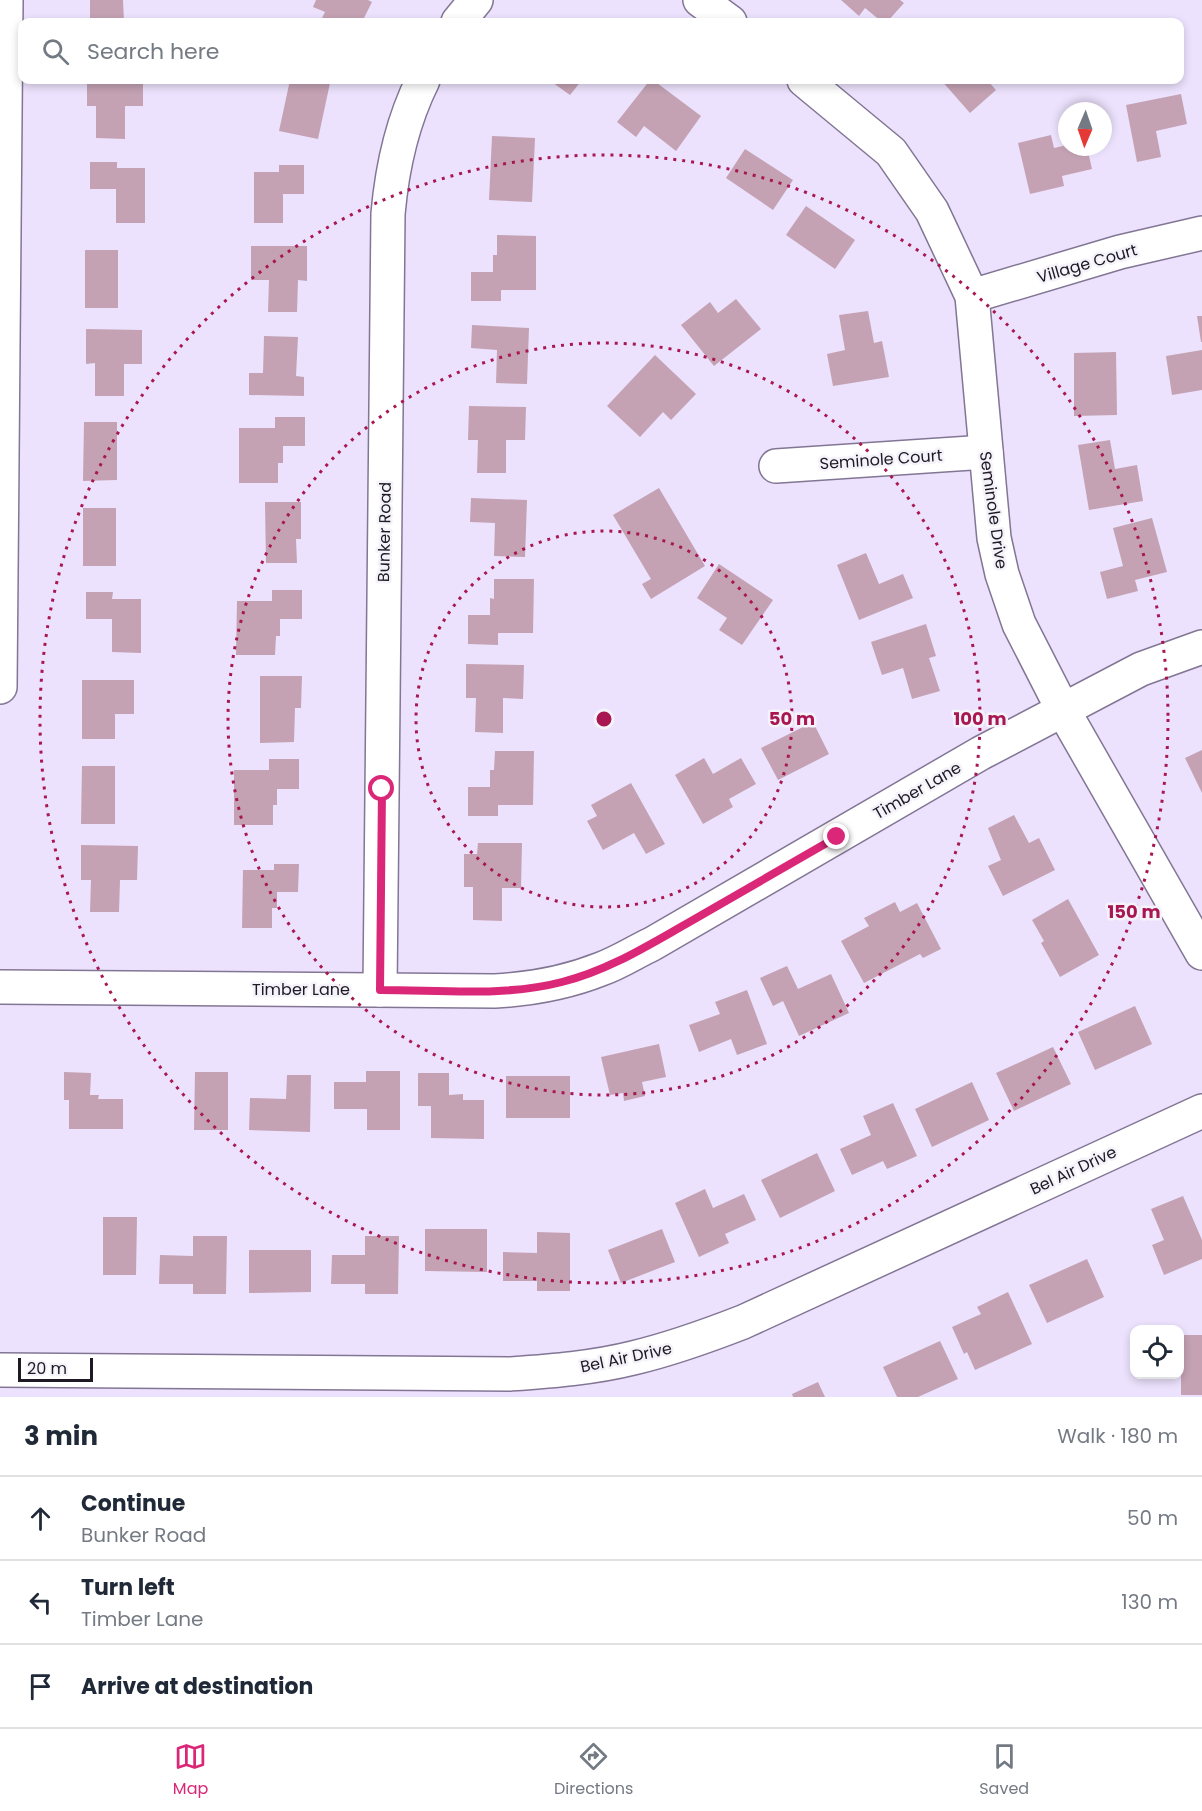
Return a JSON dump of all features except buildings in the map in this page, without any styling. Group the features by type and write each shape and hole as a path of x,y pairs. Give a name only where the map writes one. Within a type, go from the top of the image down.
{"street":[{"path":"0,687 6,0"},
{"path":"461,18 476,0"},
{"name":"Bunker Road","path":"380,990 388,214 397,152 407,117 421,84"},
{"name":"Seminole Drive","path":"809,84 891,152 932,211 972,296 994,538 1002,574 1019,624 1063,710 1202,953"},
{"name":"Village Court","path":"972,296 1120,252 1202,233"},
{"name":"Seminole Court","path":"776,466 986,452"},
{"name":"Timber Lane","path":"0,987 495,991 527,989 563,982 603,969 652,944 981,753 1141,669 1202,647"},
{"name":"Bel Air Drive","path":"0,1370 510,1374 571,1369 632,1359 688,1343 743,1322 1202,1111"}],"route":[{"path":"382,789 380,990 527,989 563,982 603,969 652,944 837,837"}]}
